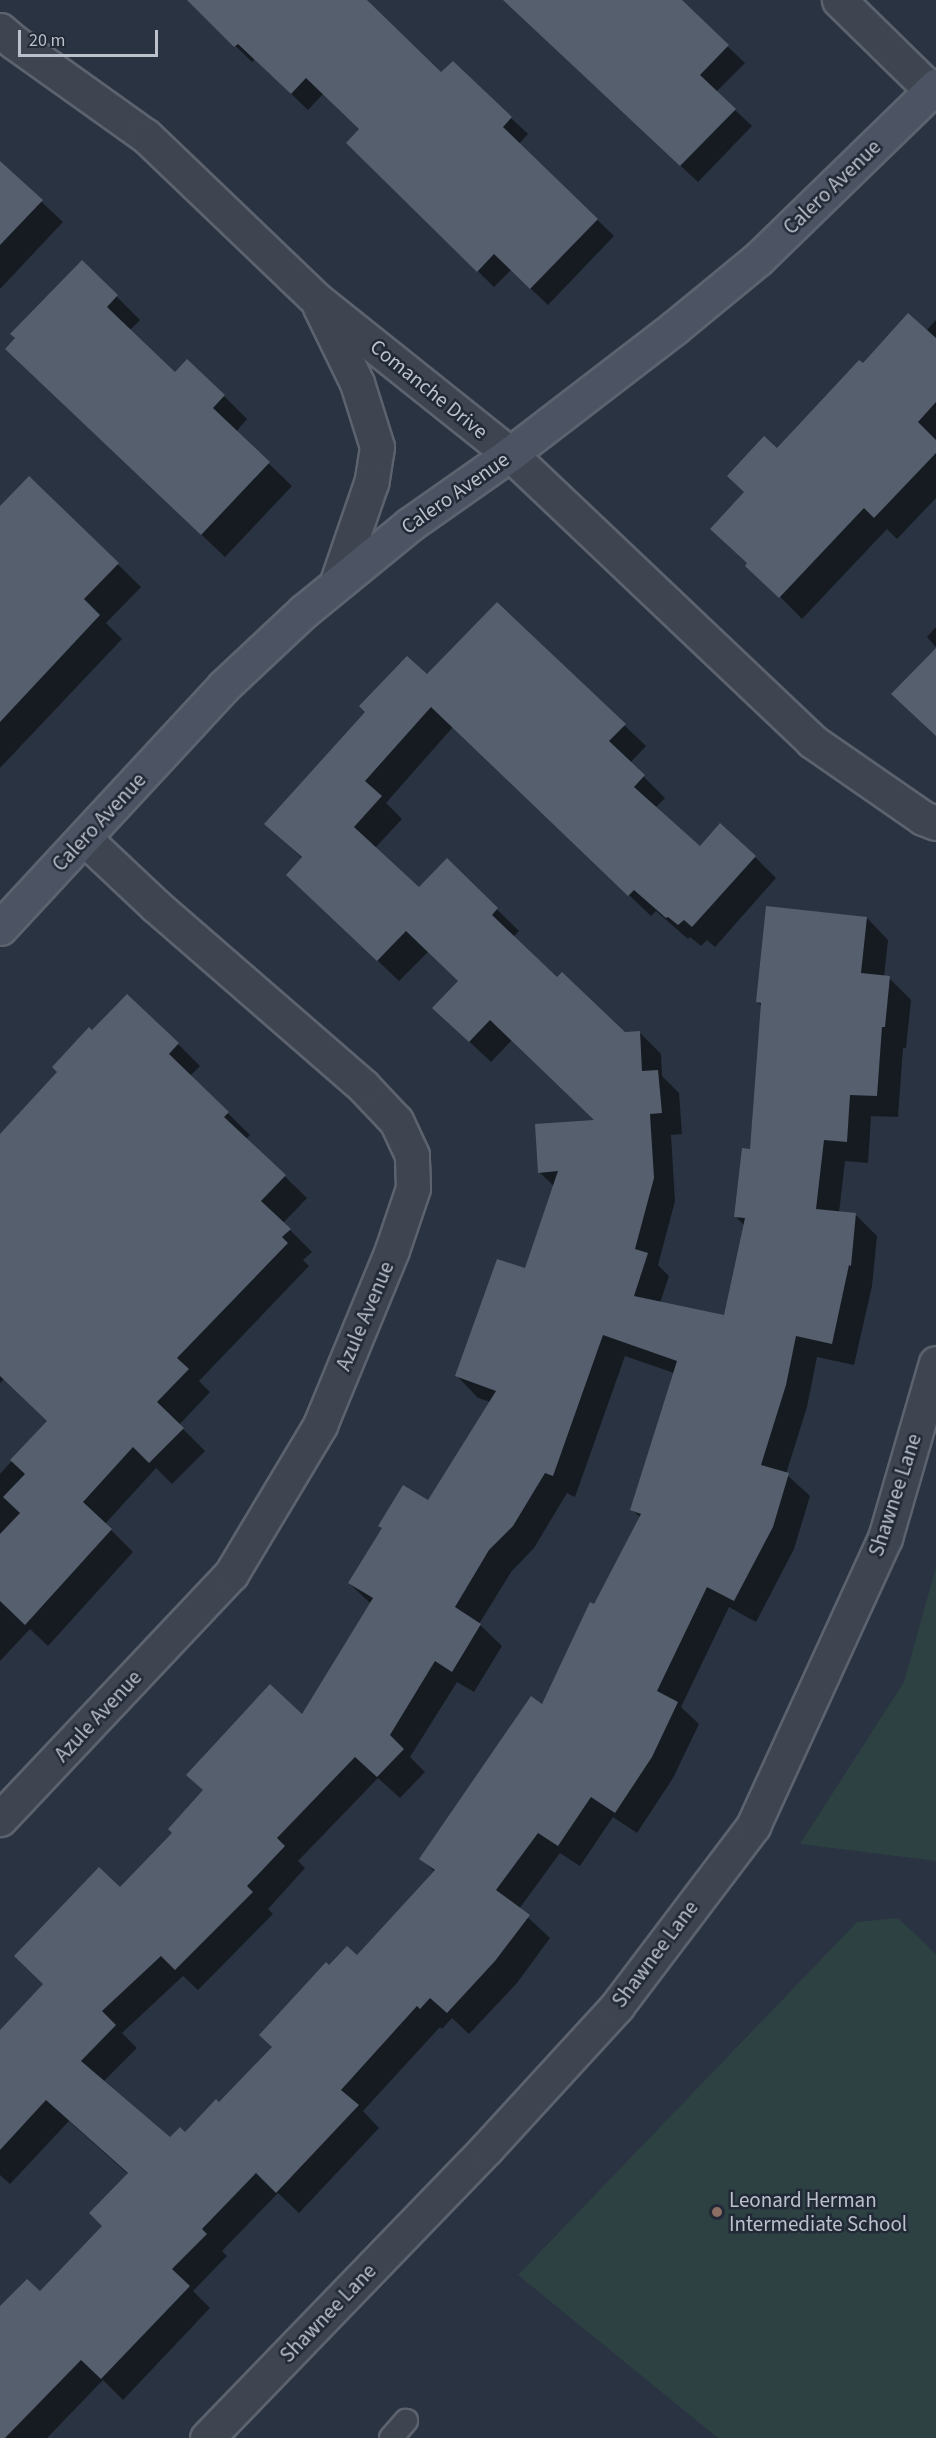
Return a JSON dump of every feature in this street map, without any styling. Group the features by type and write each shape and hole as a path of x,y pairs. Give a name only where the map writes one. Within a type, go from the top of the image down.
{"street":[{"path":"839,0 934,88"},
{"name":"Comanche Drive","path":"0,30 147,136 317,300 510,454 812,741 923,818 936,823"},
{"name":"Calero Avenue","path":"0,928 85,840 224,686 337,582 409,525 510,454 674,328 758,259 934,88"},
{"path":"317,300 357,382 377,447 370,483 337,582"},
{"name":"Azule Avenue","path":"0,1819 231,1574 320,1425 392,1250 413,1188 412,1155 396,1121 363,1086 156,906 85,840"},
{"name":"Shawnee Lane","path":"207,2438 487,2148 617,2006 753,1826 885,1538 936,1363"}],"lane":[{"path":"391,2438 406,2421"}],"green space":[{"path":"936,1567 936,1861 800,1844 904,1682"},
{"name":"Leonard Herman Intermediate School","path":"898,1918 936,1954 936,2438 718,2438 518,2275 857,1922"}],"building":[{"path":"187,0 367,0 441,72 453,61 512,117 503,127 598,219 530,289 494,254 477,272 346,143 359,129 306,78 291,94 238,44 234,47"},
{"path":"503,0 682,0 729,45 700,75 736,109 680,166"},
{"path":"0,161 43,200 0,245"},
{"path":"82,260 118,295 107,307 175,372 187,359 225,395 213,408 270,462 201,535 5,349 15,338 10,334"},
{"path":"908,313 936,338 936,402 918,422 936,440 936,453 874,518 864,508 779,598 745,566 747,563 710,529 744,492 727,476 764,436 777,448 859,360 863,363"},
{"path":"29,476 119,563 84,599 100,615 0,722 0,506"},
{"path":"497,602 626,724 609,741 645,775 634,787 700,846 720,823 756,856 692,927 684,920 678,925 668,917 666,918 634,890 628,896 431,707 365,781 382,796 354,827 419,887 447,858 498,908 492,915 557,977 562,972 625,1032 640,1031 642,1071 658,1070 662,1113 650,1114 654,1178 635,1249 648,1253 634,1296 724,1315 745,1218 734,1217 742,1148 750,1149 761,1003 756,1002 766,906 867,917 861,973 890,976 885,1027 882,1027 877,1096 850,1095 847,1142 824,1140 816,1209 856,1213 851,1266 849,1265 832,1344 796,1336 786,1385 761,1465 789,1473 773,1527 734,1601 707,1587 657,1691 678,1702 652,1757 615,1813 591,1797 558,1846 538,1833 496,1890 530,1915 495,1961 447,2013 430,1998 420,2009 417,2006 341,2090 359,2105 276,2193 256,2173 202,2229 207,2234 172,2269 190,2286 101,2379 81,2360 5,2438 0,2438 0,2306 27,2279 40,2291 102,2226 89,2213 128,2173 46,2100 0,2150 0,2030 43,1984 14,1956 99,1867 120,1887 172,1833 168,1829 203,1790 186,1775 270,1684 302,1714 373,1598 348,1583 382,1528 378,1526 403,1485 428,1500 496,1391 455,1376 497,1259 525,1268 558,1171 538,1173 535,1124 594,1120 490,1020 469,1042 432,1008 458,981 406,931 377,961 286,875 302,857 264,824 365,712 359,706 407,656 427,674","holes":["603,1335 677,1361 630,1510 641,1514 594,1604 590,1602 542,1704 531,1696 419,1859 435,1870 357,1955 347,1946 329,1965 326,1962 259,2035 272,2047 219,2102 216,2099 185,2132 180,2127 170,2137 81,2061 116,2025 102,2011 161,1956 175,1970 253,1892 247,1886 285,1846 277,1838 355,1757 377,1777 404,1749 390,1735 435,1661 452,1672 481,1624 455,1607 489,1550 513,1526 545,1473 553,1476"]},
{"path":"936,648 936,736 891,694"},
{"path":"127,994 179,1043 169,1054 229,1112 224,1117 286,1175 261,1201 291,1229 282,1237 288,1243 177,1358 189,1369 157,1402 184,1428 149,1463 133,1447 83,1502 112,1529 25,1625 0,1601 0,1534 20,1513 3,1497 25,1474 10,1460 47,1421 0,1376 0,1134 57,1072 52,1067 89,1027 92,1030"}],"place":[{"name":"Leonard Herman Intermediate School","path":"717,2212"}]}
